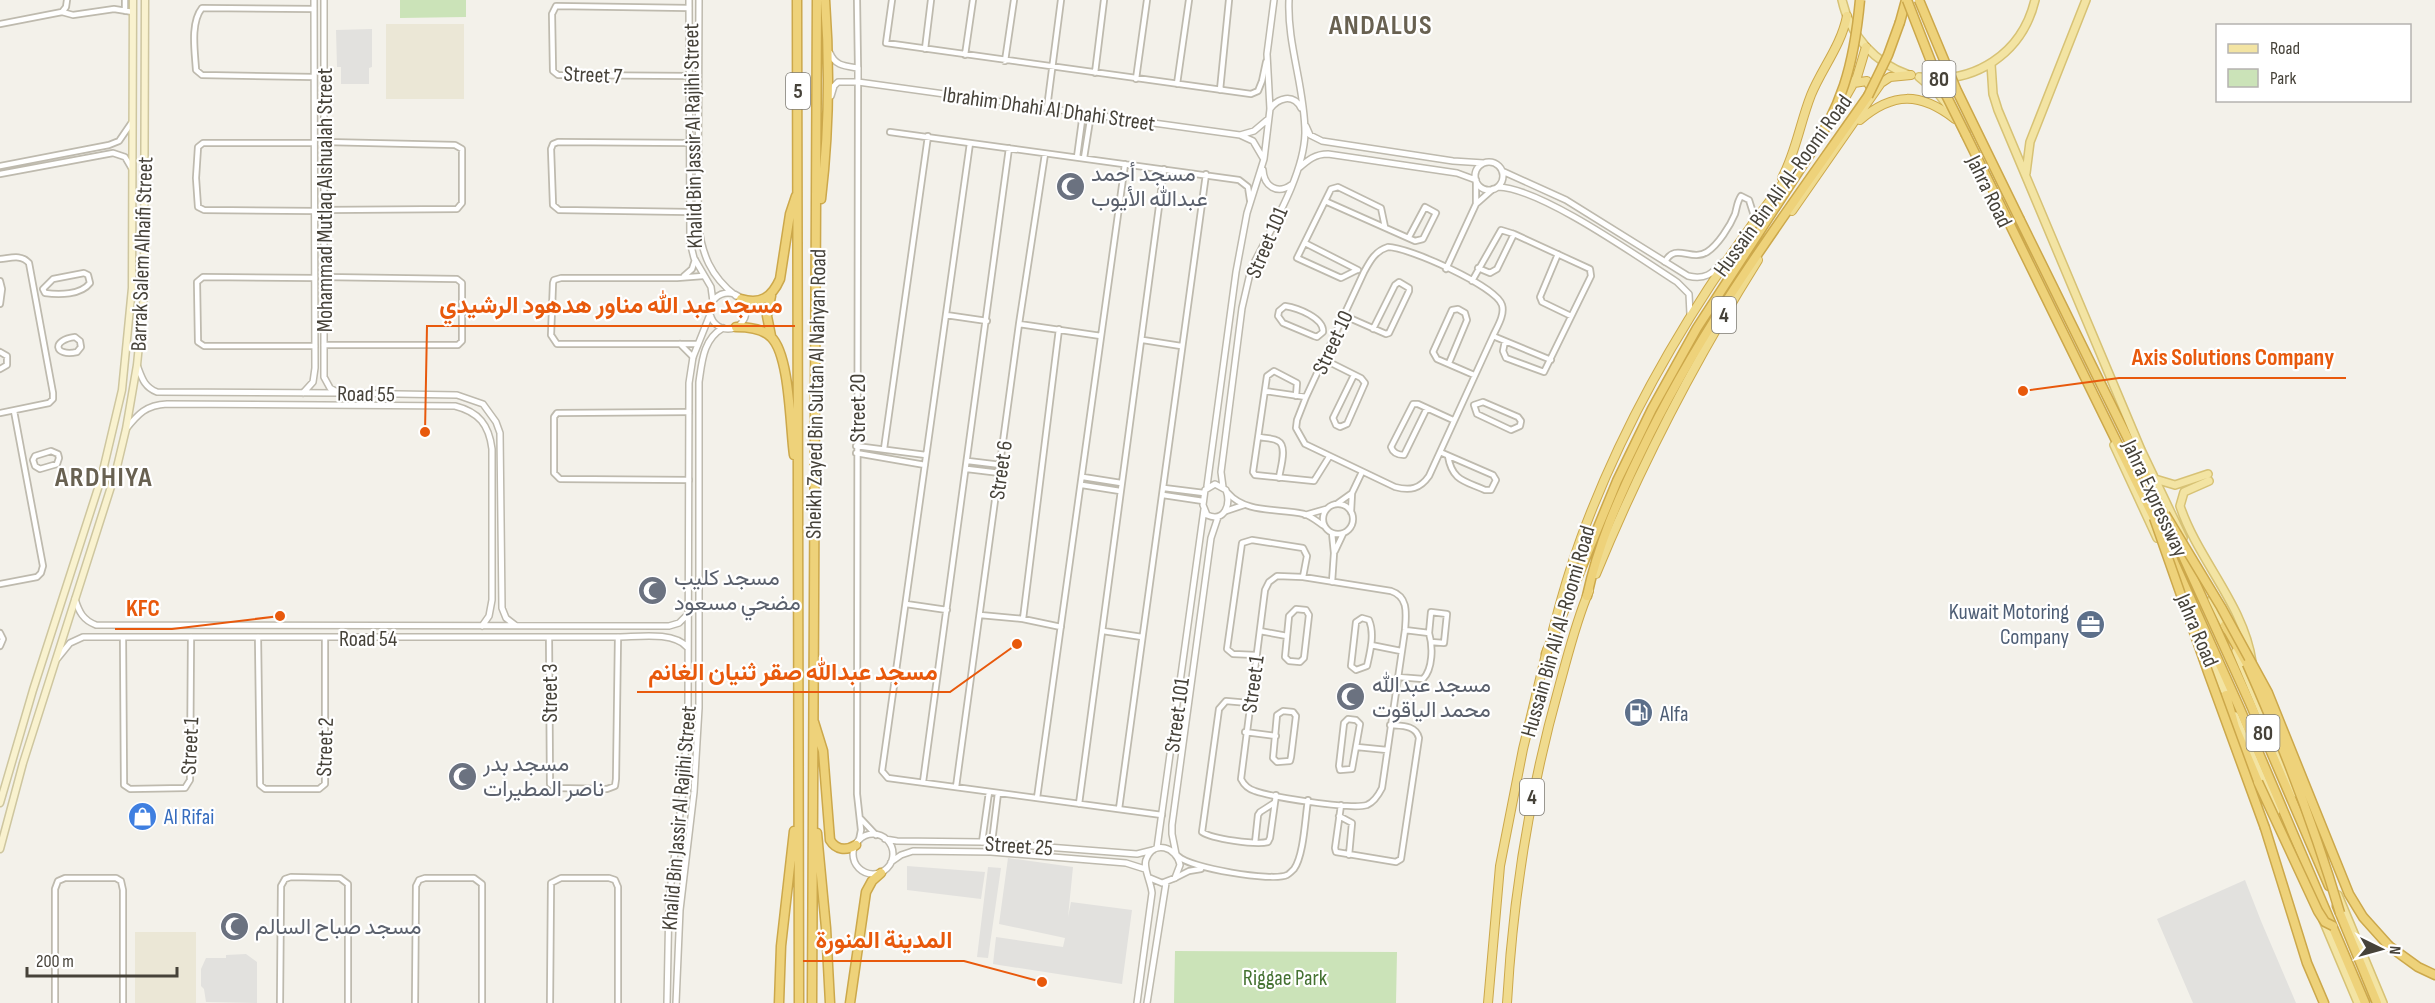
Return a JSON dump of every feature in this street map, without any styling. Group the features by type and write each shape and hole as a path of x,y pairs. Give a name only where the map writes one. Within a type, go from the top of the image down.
{"highway":[{"name":"Sheikh Zayed Bin Sultan Al Nahyan Road","path":"798,0 799,1003"},
{"name":"Sheikh Zayed Bin Sultan Al Nahyan Road","path":"812,1003 817,0"},
{"path":"817,241 829,102 829,50 825,0"},
{"path":"1546,654 1613,490 1652,409 1697,328 1826,128 1843,91 1854,51 1860,0"},
{"path":"1587,596 1596,556 1652,427 1694,352 1756,255 1870,96 1894,39 1906,0"},
{"name":"Jahra Expressway","path":"1906,0 1946,96 2154,518 2240,709 2365,1003"},
{"name":"Jahra Expressway","path":"1919,0 1957,91 2165,514 2250,703 2377,1003"},
{"path":"1773,195 1788,166 1812,93 1838,44 1847,16"},
{"name":"Hussain Bin Ali Al-Roomi Road","path":"1488,1003 1500,866 1523,749 1568,574 1608,473 1651,386 1728,257 1836,114 1854,83 1866,47"},
{"name":"Hussain Bin Ali Al-Roomi Road","path":"1507,1003 1511,938 1519,870 1532,798 1550,720 1587,596 1634,484 1693,368 1760,257 1852,127 1870,96 1887,79 1915,76"},
{"path":"1854,83 1867,81 1872,88 1870,96"},
{"path":"1852,127 1882,103 1899,99 1912,99 1933,105 1954,119"},
{"path":"798,492 782,355 771,336 766,316 771,296 780,279 790,214 799,187"},
{"path":"739,297 758,301 771,296"},
{"path":"736,327 754,329 771,336"},
{"path":"2165,514 2221,607 2268,693 2356,906 2389,946 2418,967 2435,975"},
{"path":"2154,518 2265,828 2307,963 2324,1003"},
{"path":"2225,625 2247,663 2305,804 2322,851 2340,913"},
{"path":"2226,695 2235,727 2258,782 2318,911 2325,922 2333,926"},
{"path":"812,717 823,751 830,840 834,845 848,849 857,843"},
{"path":"779,1003 781,946 798,794"},
{"path":"812,794 826,928 830,1003"},
{"path":"850,1003 866,892 880,873"}],"main road":[{"name":"Barrak Salem Alhaifi Street","path":"0,802 93,504 111,442 122,390 132,288 133,0"},
{"name":"Barrak Salem Alhaifi Street","path":"0,849 23,763 99,523 126,429 137,365 144,294 145,0"},
{"name":"80","path":"1842,0 1847,16 1866,47 1884,63 1915,76 1956,78 1991,64 2018,40 2035,0"},
{"path":"2027,179 2026,160 2030,142 2086,0"},
{"path":"133,12 144,14"},
{"name":"Jahra Road","path":"1991,64 1993,94 2027,179 2155,479 2225,625 2383,1003"},
{"name":"Jahra Road","path":"1915,76 1942,97 1954,119 2104,423 2175,575 2358,1003"},
{"path":"133,226 140,229 145,226"},
{"path":"133,240 138,236 144,238"},
{"path":"2155,479 2175,485 2209,477 2184,492 2180,506 2196,545 2234,610 2249,641 2259,706"},
{"path":"93,504 97,510 103,510"},
{"path":"88,520 95,519 99,523"},
{"path":"13,759 17,764 23,763"},
{"path":"7,778 13,778 18,783"}],"street":[{"path":"62,12 66,8 67,0"},
{"path":"124,11 125,0"},
{"name":"Mohammad Mutlaq Alshualah Street","path":"303,393 313,382 315,368 314,0"},
{"name":"Mohammad Mutlaq Alshualah Street","path":"324,0 326,142 324,368 326,382 330,388 339,393"},
{"name":"Khalid Bin Jassir Al Rajihi Street","path":"689,0 690,242 702,276 711,287 713,302"},
{"name":"Khalid Bin Jassir Al Rajihi Street","path":"699,0 698,223 706,263 718,280 739,297"},
{"name":"Street 20","path":"857,0 856,453 857,803 859,816 857,843"},
{"path":"892,0 886,43 1005,61 1251,94 1258,91 1267,54"},
{"path":"925,49 931,0"},
{"path":"965,55 973,0"},
{"path":"1005,61 1014,0"},
{"path":"1047,108 1061,0"},
{"path":"1095,73 1104,0"},
{"path":"1136,79 1146,0"},
{"path":"1177,84 1189,0"},
{"path":"1220,90 1229,0"},
{"name":"Street 101","path":"1208,486 1236,272 1250,202 1263,168 1270,109 1267,54 1274,0"},
{"name":"Street 101","path":"1223,487 1221,472 1242,308 1251,269 1292,184 1304,144 1304,122 1288,0"},
{"name":"Street 7","path":"689,8 556,6 552,14 553,71 558,75 690,76"},
{"path":"314,9 202,8 197,14 195,42 196,70 202,75 314,77"},
{"path":"0,24 62,12 72,15 114,9 133,12"},
{"path":"829,50 833,60 839,65 858,68"},
{"path":"829,102 836,83 858,82"},
{"name":"Ibrahim Dhahi Al Dhahi Street","path":"858,82 1240,135"},
{"path":"1270,109 1275,102 1291,99 1299,103 1302,110"},
{"path":"1077,157 1083,112"},
{"path":"1084,158 1091,114"},
{"path":"1240,135 1254,131 1268,119"},
{"path":"0,166 119,141 132,122"},
{"path":"1304,122 1310,135 1322,141 1453,161 1495,164 1502,171 1566,200 1688,276 1704,277 1711,274 1728,257"},
{"path":"890,132 1244,181 1248,187 1250,202"},
{"path":"1240,135 1252,141 1264,159"},
{"path":"884,449 928,136"},
{"path":"325,210 457,209 462,203 462,149 455,145 326,142"},
{"path":"689,212 559,210 554,205 551,149 553,144 558,142 690,143"},
{"path":"315,143 203,143 198,147 196,178 198,207 204,210 315,211"},
{"path":"970,143 882,771 888,778 1162,815"},
{"path":"100,146 103,150 100,155"},
{"path":"923,782 1010,148"},
{"name":"Street 6","path":"956,787 1019,324 1045,153"},
{"path":"0,174 100,155 120,154 125,157 133,171"},
{"path":"1298,169 1311,158 1319,154 1328,154 1451,172 1476,181 1485,189 1514,189 1557,209 1677,282 1689,294 1689,320"},
{"path":"1446,269 1476,204 1476,168 1484,163"},
{"path":"315,167 320,171 326,164"},
{"path":"1038,798 1125,164"},
{"path":"1263,168 1263,177 1268,185 1276,190 1285,189 1292,184"},
{"path":"1079,804 1121,483 1143,340 1164,169"},
{"path":"1476,204 1503,182 1502,171"},
{"path":"1119,809 1206,174"},
{"path":"315,183 320,180 325,184"},
{"path":"1357,270 1341,278 1300,260 1298,255 1331,189 1338,188 1381,208 1385,227"},
{"path":"1659,270 1665,266 1665,262 1673,252 1694,255 1703,254 1711,249 1734,215 1738,201 1744,196 1753,207 1755,219"},
{"path":"1325,201 1415,241 1423,239 1436,213 1425,207 1408,237"},
{"path":"1472,281 1498,232 1504,230 1585,266 1591,272 1544,372 1506,358 1503,351 1505,341"},
{"path":"1478,268 1490,273 1497,269 1515,234"},
{"path":"1410,252 1415,241"},
{"path":"1305,243 1364,273"},
{"name":"Street 10","path":"1395,247 1446,269 1493,293 1503,307 1493,336 1424,483 1411,489 1395,487 1305,444 1298,434 1297,420 1374,255 1381,249 1395,247"},
{"path":"1558,254 1540,297 1542,302 1571,316"},
{"path":"0,259 24,258 28,263 46,350 53,399 49,403 0,413"},
{"path":"682,277 692,269 695,260"},
{"path":"34,290 43,289 53,279 71,274 84,273 90,278 88,287 72,292 45,293 43,289"},
{"path":"697,344 557,344 551,335 554,280 702,276"},
{"path":"315,278 203,277 197,282 198,342 204,346 315,346"},
{"path":"324,277 457,279 462,283 462,341 458,345 324,345"},
{"path":"0,281 2,289 0,304"},
{"path":"1345,316 1373,329 1389,333 1409,288 1399,282 1395,285 1373,329"},
{"path":"723,294 739,297 745,305 745,318 736,327 723,328 712,319 713,302 723,294"},
{"path":"1285,306 1290,306 1319,321 1324,328 1323,332 1320,336 1314,336 1283,323 1279,320 1279,311 1285,306"},
{"path":"1449,363 1467,320 1465,313 1458,309 1452,310 1433,352 1437,359 1474,375"},
{"name":"Khalid Bin Jassir Al Rajihi Street","path":"667,1003 669,910 686,754 690,377 697,344 711,312"},
{"path":"946,315 987,321"},
{"path":"1019,324 1101,336"},
{"name":"Khalid Bin Jassir Al Rajihi Street","path":"676,1003 680,910 697,760 701,371 708,342 723,328"},
{"path":"1023,619 1059,330"},
{"path":"1228,331 1231,336 1239,335"},
{"path":"1323,332 1334,338"},
{"path":"1493,336 1551,360"},
{"path":"75,337 80,341 81,347 77,352 66,355 58,347 63,338 75,337"},
{"path":"1143,340 1182,346"},
{"path":"681,344 693,357"},
{"path":"46,350 58,347"},
{"path":"0,352 7,356 8,361 7,365 0,369"},
{"path":"1325,360 1364,380 1365,387 1347,424 1340,427 1336,425 1333,418 1354,375"},
{"path":"1224,363 1231,361 1235,366"},
{"path":"137,365 149,389 167,393"},
{"path":"315,368 319,372 324,368"},
{"path":"1296,396 1297,383 1274,370 1267,376 1253,472 1258,477 1314,481 1329,457"},
{"path":"1265,391 1306,397"},
{"path":"166,404 163,396 167,393"},
{"name":"Road 55","path":"167,393 412,394 467,397 483,404 496,422 501,448 502,602"},
{"path":"400,394 400,405"},
{"path":"412,394 410,399 413,405"},
{"path":"1463,400 1474,405 1483,402 1518,417 1521,422 1520,426 1511,430 1477,414 1474,405"},
{"name":"Road 55","path":"126,429 142,410 157,404 413,405 465,408 474,413 487,427 492,448 492,600 489,616 482,626"},
{"path":"1427,408 1404,455 1392,451 1391,447 1410,406 1418,404 1427,408 1454,420"},
{"path":"0,584 37,577 41,573 42,566 14,411"},
{"path":"689,412 557,413 554,417 554,473 560,479 689,480"},
{"path":"1259,437 1279,441 1282,444 1279,478"},
{"path":"856,446 926,455"},
{"path":"53,451 59,456 57,464 40,469 33,462 37,454 53,451"},
{"path":"1440,452 1493,475 1496,480 1494,486 1491,490 1485,490 1454,476 1450,469 1448,456"},
{"path":"856,453 925,465"},
{"path":"968,461 1001,465"},
{"path":"23,464 33,462"},
{"path":"967,469 1000,473"},
{"path":"1334,553 1353,520 1352,493 1362,472"},
{"path":"1083,477 1121,483"},
{"path":"1228,493 1229,502 1226,510 1218,517 1210,517 1204,509 1204,493 1208,486 1215,483 1223,487 1235,501 1244,506 1305,515 1324,526 1332,533 1334,553 1332,582"},
{"path":"1082,485 1120,491"},
{"path":"1164,488 1204,493"},
{"path":"1305,515 1326,509 1352,493"},
{"path":"1163,495 1203,501"},
{"path":"1338,503 1345,505 1351,512"},
{"path":"689,505 693,507 700,505"},
{"path":"1226,510 1244,506"},
{"name":"Street 101","path":"1155,849 1162,815 1204,509"},
{"path":"1324,526 1322,517 1326,509"},
{"path":"689,520 693,517 700,520"},
{"name":"Street 101","path":"1177,855 1172,825 1211,538 1218,517"},
{"path":"1332,533 1345,532"},
{"path":"1256,655 1233,654 1227,649 1242,543 1252,540 1304,548 1306,556 1303,577"},
{"name":"Street 1","path":"1277,576 1303,577 1391,591 1398,594 1406,608 1405,630 1382,788 1367,805 1341,805 1254,791 1245,786 1241,779 1245,732 1265,590 1269,582 1277,576"},
{"name":"Road 54","path":"75,599 80,613 87,621 96,625 661,626 679,623 688,612"},
{"path":"492,600 498,604 502,602 506,618 517,626"},
{"path":"906,604 946,610"},
{"path":"1293,610 1306,610 1309,615 1304,658 1300,662 1287,660 1287,636 1289,616 1293,610"},
{"path":"1398,677 1423,679 1426,677 1431,642 1429,633 1431,612 1447,614 1444,643 1431,642"},
{"path":"980,615 1023,619 1061,627"},
{"path":"1362,618 1369,620 1371,624 1371,645 1366,666 1363,669 1353,669 1351,666 1356,622 1362,618"},
{"path":"153,638 150,633 154,626"},
{"path":"660,638 664,631 661,626"},
{"path":"284,627 288,633 284,638"},
{"path":"300,627 297,631 300,638"},
{"path":"1405,630 1429,633"},
{"path":"1103,631 1142,637"},
{"path":"1260,631 1287,636"},
{"path":"0,633 3,639 0,646"},
{"name":"Road 54","path":"54,662 70,643 83,637 618,637 679,640 688,648"},
{"name":"Street 1","path":"123,638 124,785 130,789 185,788 190,780 191,637"},
{"name":"Street 2","path":"258,637 260,785 265,789 319,789 325,784 325,638"},
{"name":"Street 3","path":"549,638 550,784 556,788 608,789 615,786 616,779 618,637"},
{"path":"1186,644 1189,649 1196,647"},
{"path":"1371,645 1401,651"},
{"path":"1182,669 1190,667 1193,672"},
{"path":"1249,703 1226,701 1219,709 1202,832 1210,836 1264,843 1270,838 1276,795"},
{"path":"1280,712 1293,712 1296,716 1294,737 1288,763 1274,760 1276,736 1277,715 1280,712"},
{"path":"1348,719 1356,720 1360,724 1357,747 1352,769 1340,770 1338,766 1344,723 1348,719"},
{"path":"1341,805 1335,848 1339,854 1396,862 1401,859 1419,738 1418,732 1412,728 1390,725"},
{"path":"1245,732 1276,736"},
{"path":"1357,747 1387,750"},
{"path":"686,754 689,763 697,760"},
{"path":"683,791 688,789 694,792"},
{"path":"982,842 989,792"},
{"path":"992,842 998,793"},
{"path":"1137,1003 1151,899 1150,878 1145,869 1146,861 1155,849 1170,849 1185,862 1204,868 1275,878 1287,876 1293,870 1299,857 1308,800"},
{"path":"1255,843 1260,812 1274,803"},
{"path":"859,816 876,835"},
{"path":"1339,816 1352,823 1349,855"},
{"path":"876,835 885,838 892,850 891,862 880,873 870,874 858,867 854,858 857,843 866,836 876,835"},
{"name":"Street 25","path":"885,838 894,841 992,842 1137,854 1155,849"},
{"name":"Street 25","path":"891,862 913,851 980,852 1126,863 1145,869"},
{"path":"1175,878 1180,865 1177,855"},
{"path":"1150,878 1166,883 1189,871 1204,868"},
{"path":"280,1003 281,886 283,881 291,877 340,878 348,884 348,1003"},
{"path":"55,1003 55,889 58,881 65,878 116,878 121,881 123,890 123,1003"},
{"path":"415,1003 416,886 419,880 425,878 474,878 482,884 482,1003"},
{"path":"550,1003 551,883 561,878 609,878 615,880 618,887 618,1003"},
{"path":"1147,1003 1166,883"},
{"path":"669,910 675,905 680,910"}],"shaded area":[{"path":"386,24 464,24 464,99 386,99"},
{"path":"372,29 372,67 369,68 369,84 341,84 341,67 337,67 336,30"},
{"path":"1008,858 1073,867 1068,917 1071,902 1132,910 1122,984 993,964 996,937 1063,947 1065,938 999,924"},
{"path":"907,866 985,872 981,899 907,890"},
{"path":"988,867 1001,868 988,958 977,957"},
{"path":"2245,880 2296,1003 2193,1003 2157,919"},
{"path":"135,932 196,932 196,1003 135,1003"},
{"path":"246,954 257,962 257,1003 206,1002 204,989 201,986 201,969 206,958 226,958 226,955"}],"green space":[{"path":"400,0 466,0 466,17 400,18"},
{"name":"Riggae Park","path":"1175,951 1397,952 1396,1003 1174,1003"}],"place":[{"name":"مسجد أحمد عبدالله الأيوب","path":"1070,186"},
{"name":"Axis Solutions Company","path":"2023,391"},
{"name":"مسجد عبد الله مناور هدهود الرشيدي","path":"425,432"},
{"name":"مسجد كليب مضحي مسعود","path":"653,590"},
{"name":"KFC","path":"280,616"},
{"name":"Kuwait Motoring Company","path":"2090,624"},
{"name":"مسجد عبدالله صقر ثنيان الغانم","path":"1017,644"},
{"name":"مسجد عبدالله محمد الياقوت","path":"1351,697"},
{"name":"Alfa","path":"1639,713"},
{"name":"مسجد بدر ناصر المطيرات","path":"462,776"},
{"name":"Al Rifai","path":"143,816"},
{"name":"مسجد صباح السالم","path":"234,926"},
{"name":"المدينة المنورة","path":"1042,982"}],"district":[{"name":"ANDALUS","path":"1381,24"},
{"name":"ARDHIYA","path":"104,476"}]}
